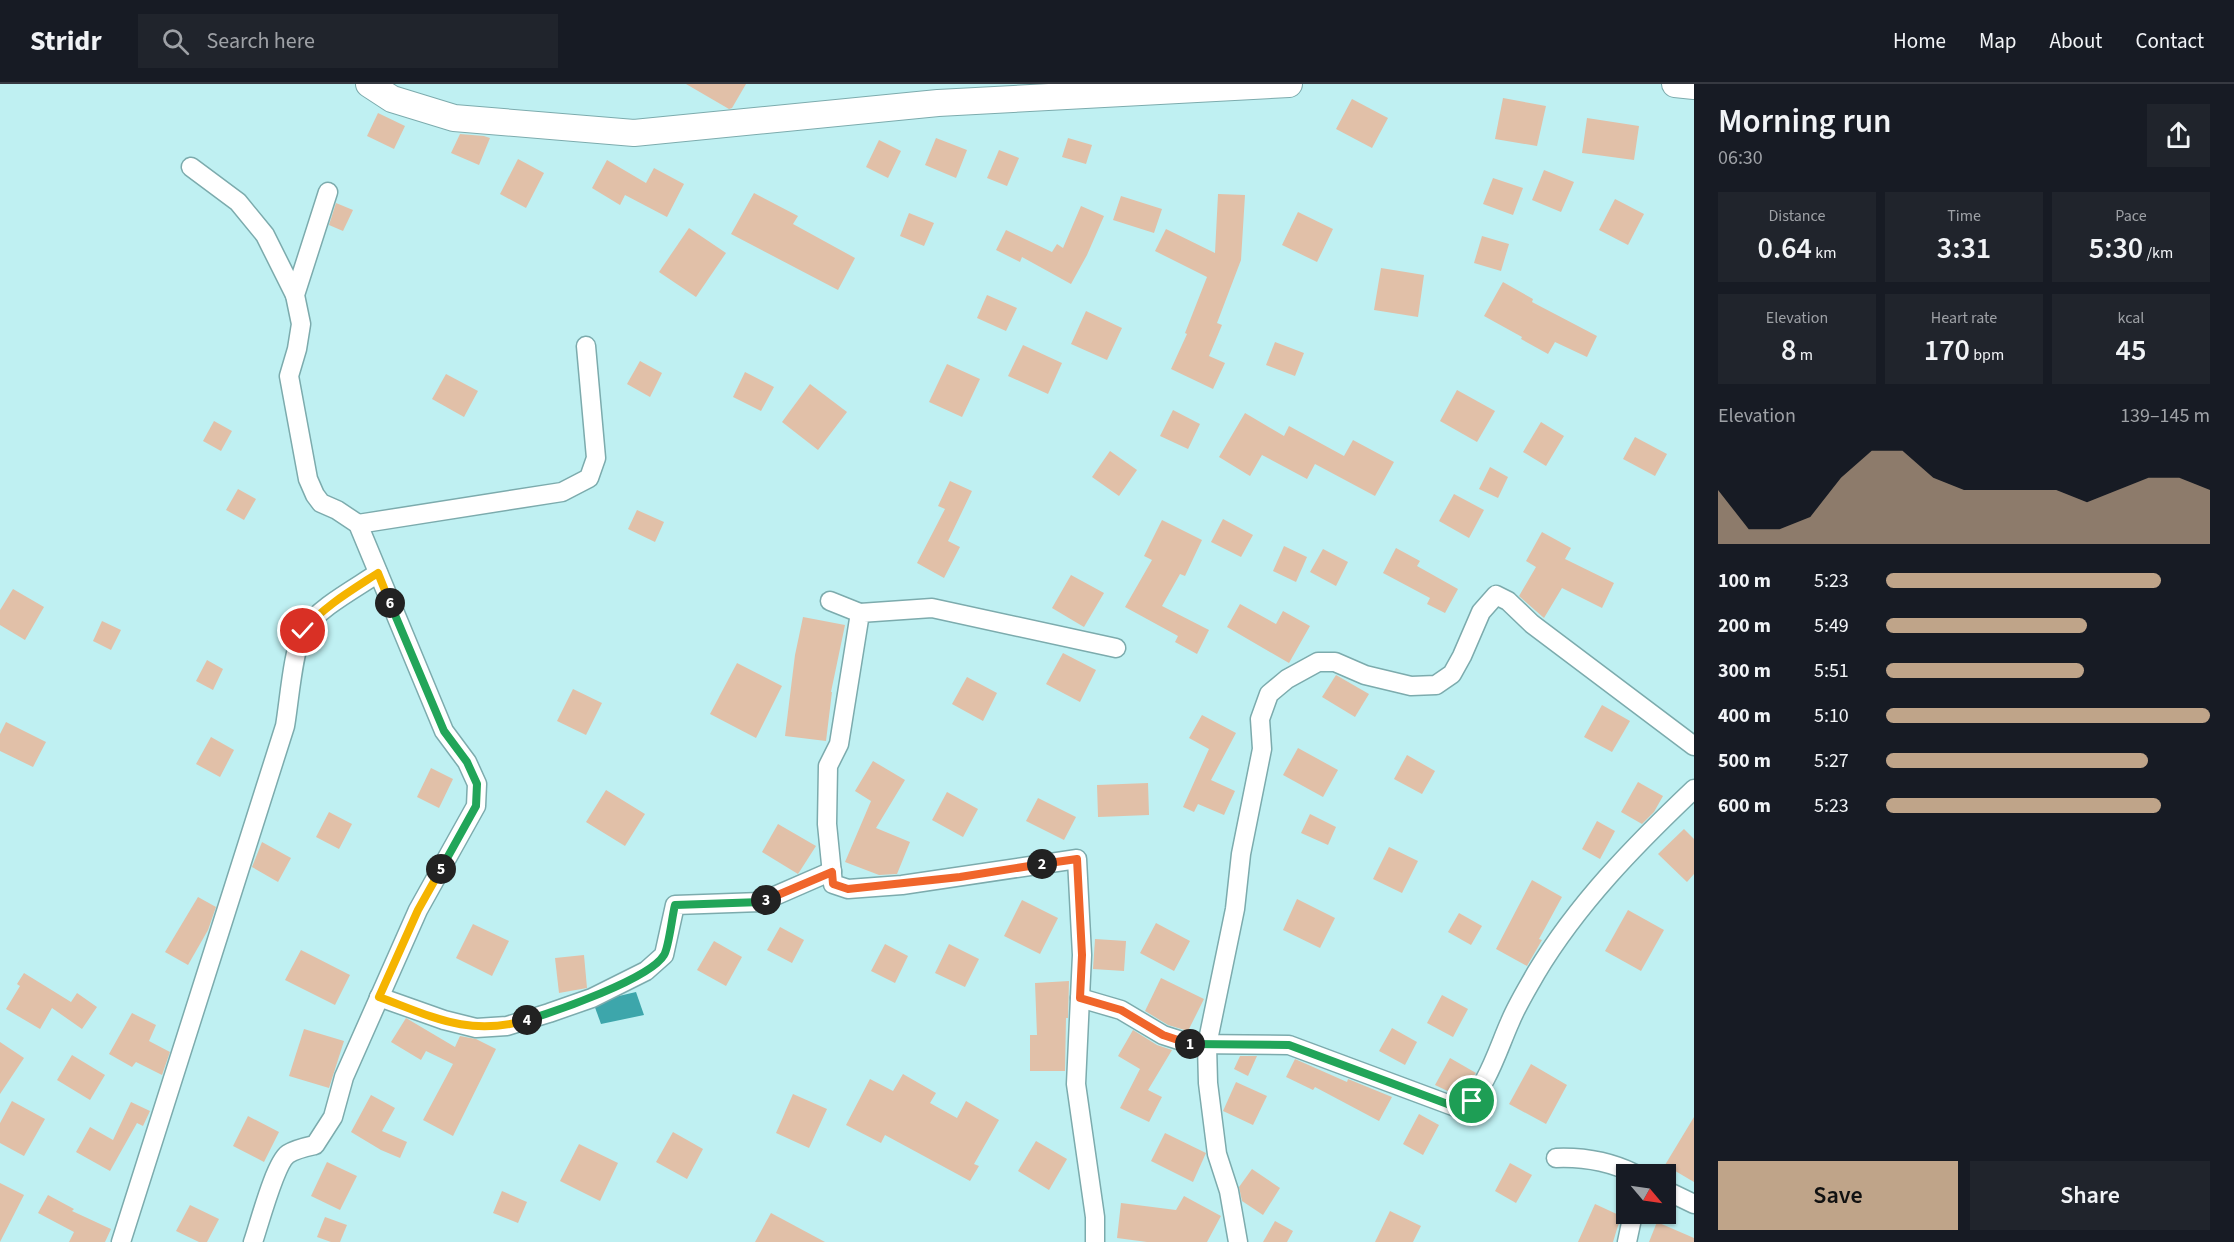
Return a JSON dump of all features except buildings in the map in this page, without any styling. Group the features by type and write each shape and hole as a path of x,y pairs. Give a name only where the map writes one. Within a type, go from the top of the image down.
{"main road":[{"path":"369,84 392,99 454,118 634,133 938,103 1289,84"},
{"path":"1675,84 1694,86"}],"street":[{"path":"191,167 238,202 259,227 296,295 301,324 289,376 308,479 321,503 337,510 358,524 444,731 467,762 477,784 476,806 418,910 344,1077 333,1117 315,1145 286,1155 277,1169 253,1242"},
{"path":"296,295 328,192"},
{"path":"358,524 562,492 590,478 596,458 586,346"},
{"path":"121,1242 285,726 296,653 303,631 327,607 378,573"},
{"path":"1238,1242 1228,1191 1217,1154 1208,1083 1207,1045 1235,909 1241,854 1262,749 1260,719 1269,693 1287,679 1318,662 1335,662 1365,675 1411,686 1436,685 1452,674 1481,612 1496,595 1508,601 1532,624 1694,746"},
{"path":"830,601 860,613 932,608 1116,648"},
{"path":"860,613 839,744 828,766 827,824 833,884 848,889 960,877 1077,859 1082,955 1076,1084 1095,1217 1095,1242"},
{"path":"1080,998 1121,1010 1163,1035 1191,1044 1289,1045 1461,1109 1472,1101 1489,1071 1511,1019 1531,982 1576,913 1657,825 1694,789"},
{"path":"379,997 444,1020 476,1028 507,1026 592,998 646,970 664,955 675,905 761,902 832,872"},
{"path":"1556,1158 1577,1157 1616,1167"},
{"path":"1676,1195 1694,1204"},
{"path":"1627,1242 1631,1224"}],"water":[{"path":"636,992 644,1015 601,1024 593,1002"}],"route":[{"path":"303,631 327,607 378,573 444,731 467,762 477,784 476,806 418,910 379,997 444,1020 476,1028 507,1026 592,998 646,970 664,955 675,905 761,902 832,872 833,884 848,889 902,885 1077,859 1082,955 1080,998 1121,1010 1163,1035 1191,1044 1289,1045 1461,1109 1472,1101"}]}
